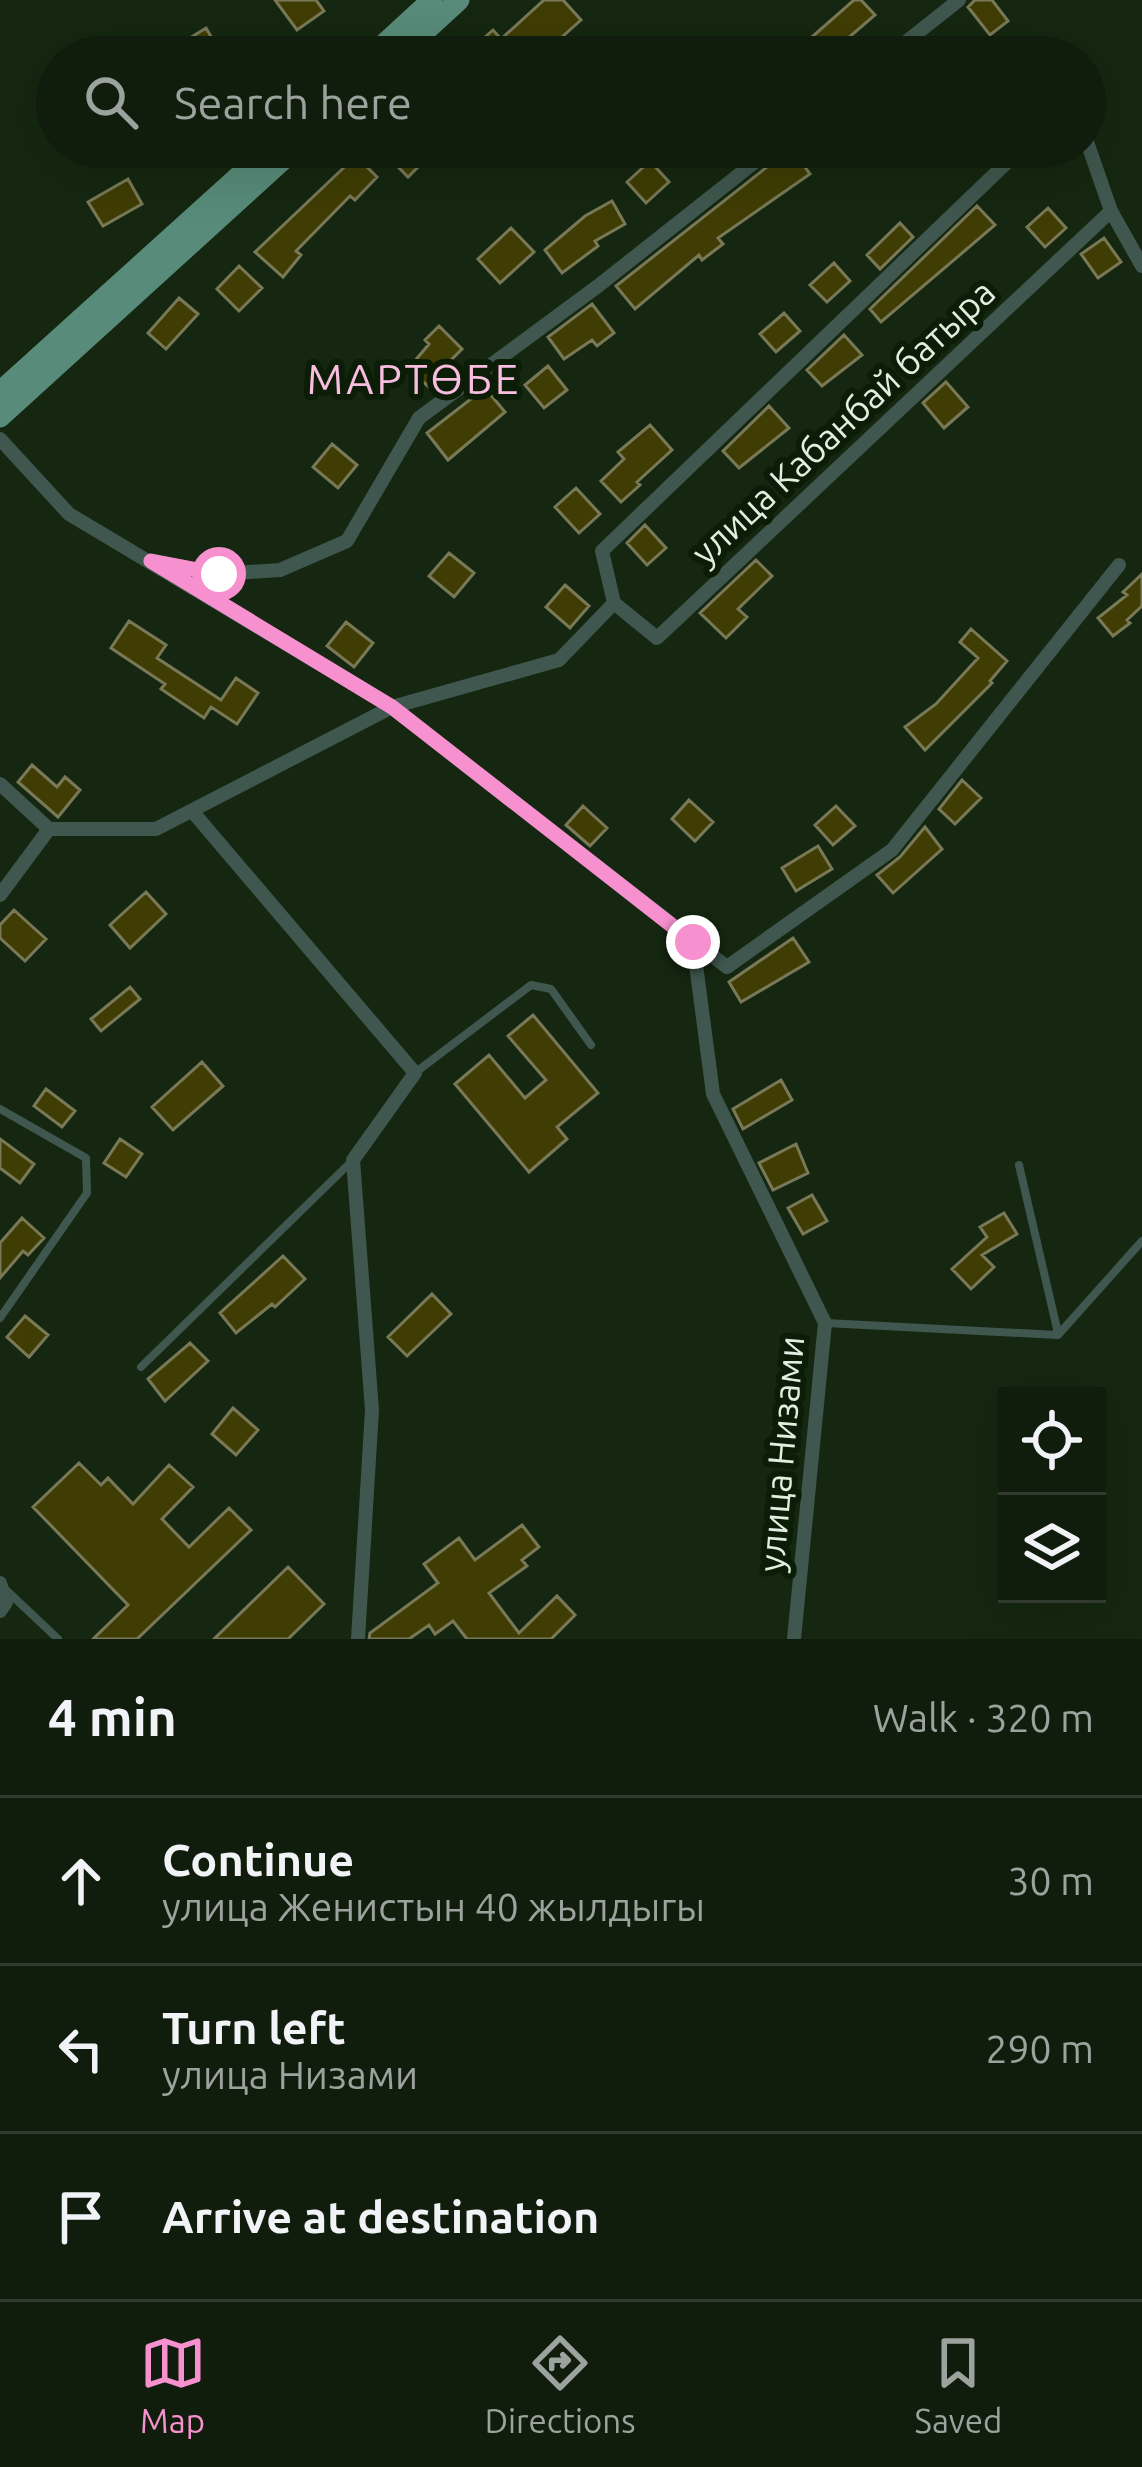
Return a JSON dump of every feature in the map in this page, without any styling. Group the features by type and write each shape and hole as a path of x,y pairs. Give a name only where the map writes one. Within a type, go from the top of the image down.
{"main road":[{"path":"393,36 432,0"},
{"path":"420,36 459,0"},
{"path":"0,392 248,168"},
{"path":"0,417 274,168"}],"street":[{"path":"914,36 959,0"},
{"path":"151,561 219,574 280,570 347,541 419,418 747,168"},
{"name":"улица Кабанбай батыра","path":"1001,168 602,551 614,602 657,638 1111,212"},
{"path":"1096,168 1111,212 1142,266"},
{"path":"0,439 69,514 392,707 727,967 892,850 1119,565"},
{"path":"0,784 49,829 156,829 392,707 559,660 614,602"},
{"path":"192,812 415,1072 353,1160 372,1410 358,1639"},
{"path":"0,895 49,829"},
{"name":"улица Низами","path":"693,942 713,1094 825,1323 794,1639"},
{"path":"0,1611 6,1601 2,1586"}],"lane":[{"path":"415,1072 531,985 551,989 591,1045"},
{"path":"0,1109 86,1158 87,1193 0,1318"},
{"path":"141,1367 353,1160"},
{"path":"1019,1165 1058,1335"},
{"path":"1058,1335 1142,1241"},
{"path":"825,1323 1058,1335"},
{"path":"2,1586 58,1639"}],"building":[{"path":"275,0 316,0 324,11 297,30"},
{"path":"544,0 563,0 581,20 563,36 504,36"},
{"path":"854,0 861,0 875,15 850,36 813,36"},
{"path":"975,0 992,0 1008,21 990,35 968,7"},
{"path":"343,168 368,168 377,177 355,200 350,196 296,251 301,255 283,277 255,252"},
{"path":"642,168 656,168 669,182 646,203 627,182"},
{"path":"766,168 806,168 810,174 718,238 723,244 702,260 699,255 635,309 616,286"},
{"path":"128,179 142,204 103,226 88,202"},
{"path":"612,201 625,224 595,241 598,246 562,273 545,250 585,216"},
{"path":"977,206 995,225 881,322 870,309"},
{"path":"1048,208 1066,228 1045,247 1027,227"},
{"path":"900,223 913,237 880,269 867,255"},
{"path":"511,228 534,252 500,283 478,259"},
{"path":"1104,238 1121,262 1098,278 1081,254"},
{"path":"834,263 850,281 827,302 810,285"},
{"path":"239,266 262,288 239,311 217,289"},
{"path":"179,298 198,314 166,349 148,333"},
{"path":"592,304 614,333 597,346 592,340 564,359 548,337"},
{"path":"784,313 800,331 776,352 760,334"},
{"path":"439,326 462,349 430,388 408,369"},
{"path":"844,335 862,355 822,386 807,370"},
{"path":"548,366 567,390 544,408 525,385"},
{"path":"946,382 968,407 944,428 923,403"},
{"path":"485,388 505,412 448,460 427,433"},
{"path":"769,406 789,428 739,468 723,451"},
{"path":"650,425 672,450 621,502 601,481 624,459 618,452"},
{"path":"332,444 357,465 338,488 313,467"},
{"path":"576,488 600,514 579,533 555,507"},
{"path":"645,525 666,548 647,565 627,543"},
{"path":"449,553 474,573 454,597 429,576"},
{"path":"756,560 772,576 738,609 747,617 726,638 700,613"},
{"path":"1142,574 1142,606 1113,636 1098,618 1127,595 1123,592"},
{"path":"565,585 589,606 570,628 546,607"},
{"path":"129,621 166,645 157,658 221,700 236,678 258,693 237,724 211,707 204,718 161,689 165,684 111,648"},
{"path":"346,622 373,643 354,667 327,646"},
{"path":"971,629 1007,661 992,683 925,750 905,727 936,704 978,658 960,642"},
{"path":"32,765 57,787 65,777 80,790 58,817 18,782"},
{"path":"962,780 981,798 955,824 939,809"},
{"path":"689,800 713,822 695,841 672,819"},
{"path":"583,806 607,828 590,846 566,825"},
{"path":"836,806 855,826 833,845 815,825"},
{"path":"925,827 942,849 893,893 877,875"},
{"path":"818,846 832,869 796,891 782,868"},
{"path":"146,892 166,914 130,948 110,925"},
{"path":"14,910 46,939 25,961 0,938 0,925"},
{"path":"793,938 809,962 741,1002 729,982"},
{"path":"130,987 140,999 101,1031 91,1019"},
{"path":"533,1015 598,1093 557,1127 567,1139 529,1172 455,1084 489,1055 525,1098 546,1080 508,1036"},
{"path":"202,1062 223,1086 173,1130 152,1107"},
{"path":"781,1080 792,1100 743,1129 733,1109"},
{"path":"46,1089 75,1111 62,1127 34,1106"},
{"path":"0,1139 34,1164 20,1183 0,1168"},
{"path":"120,1139 142,1154 126,1177 104,1163"},
{"path":"796,1144 808,1173 773,1190 759,1163"},
{"path":"812,1195 827,1221 803,1234 788,1208"},
{"path":"1004,1213 1017,1234 982,1255 994,1267 971,1289 952,1269 987,1237 980,1227"},
{"path":"22,1218 44,1238 28,1255 23,1251 0,1278 0,1243"},
{"path":"283,1256 305,1279 236,1333 220,1313"},
{"path":"432,1294 451,1314 407,1356 388,1337"},
{"path":"25,1316 48,1335 29,1357 7,1337"},
{"path":"190,1343 208,1361 165,1401 148,1379"},
{"path":"233,1408 258,1430 236,1455 212,1434"},
{"path":"79,1463 101,1485 108,1478 133,1504 169,1465 193,1487 162,1519 189,1547 229,1508 251,1530 137,1639 93,1639 128,1605 33,1507"},
{"path":"522,1525 539,1547 522,1560 527,1566 489,1593 519,1633 557,1596 575,1615 551,1639 467,1639 453,1621 435,1634 429,1625 409,1639 369,1639 370,1633 438,1583 424,1564 459,1538 475,1560"},
{"path":"288,1567 324,1604 288,1639 214,1639"}],"district":[{"name":"МАРТӨБЕ","path":"414,379"}],"route":[{"path":"219,574 151,561 392,707 693,942"}]}
